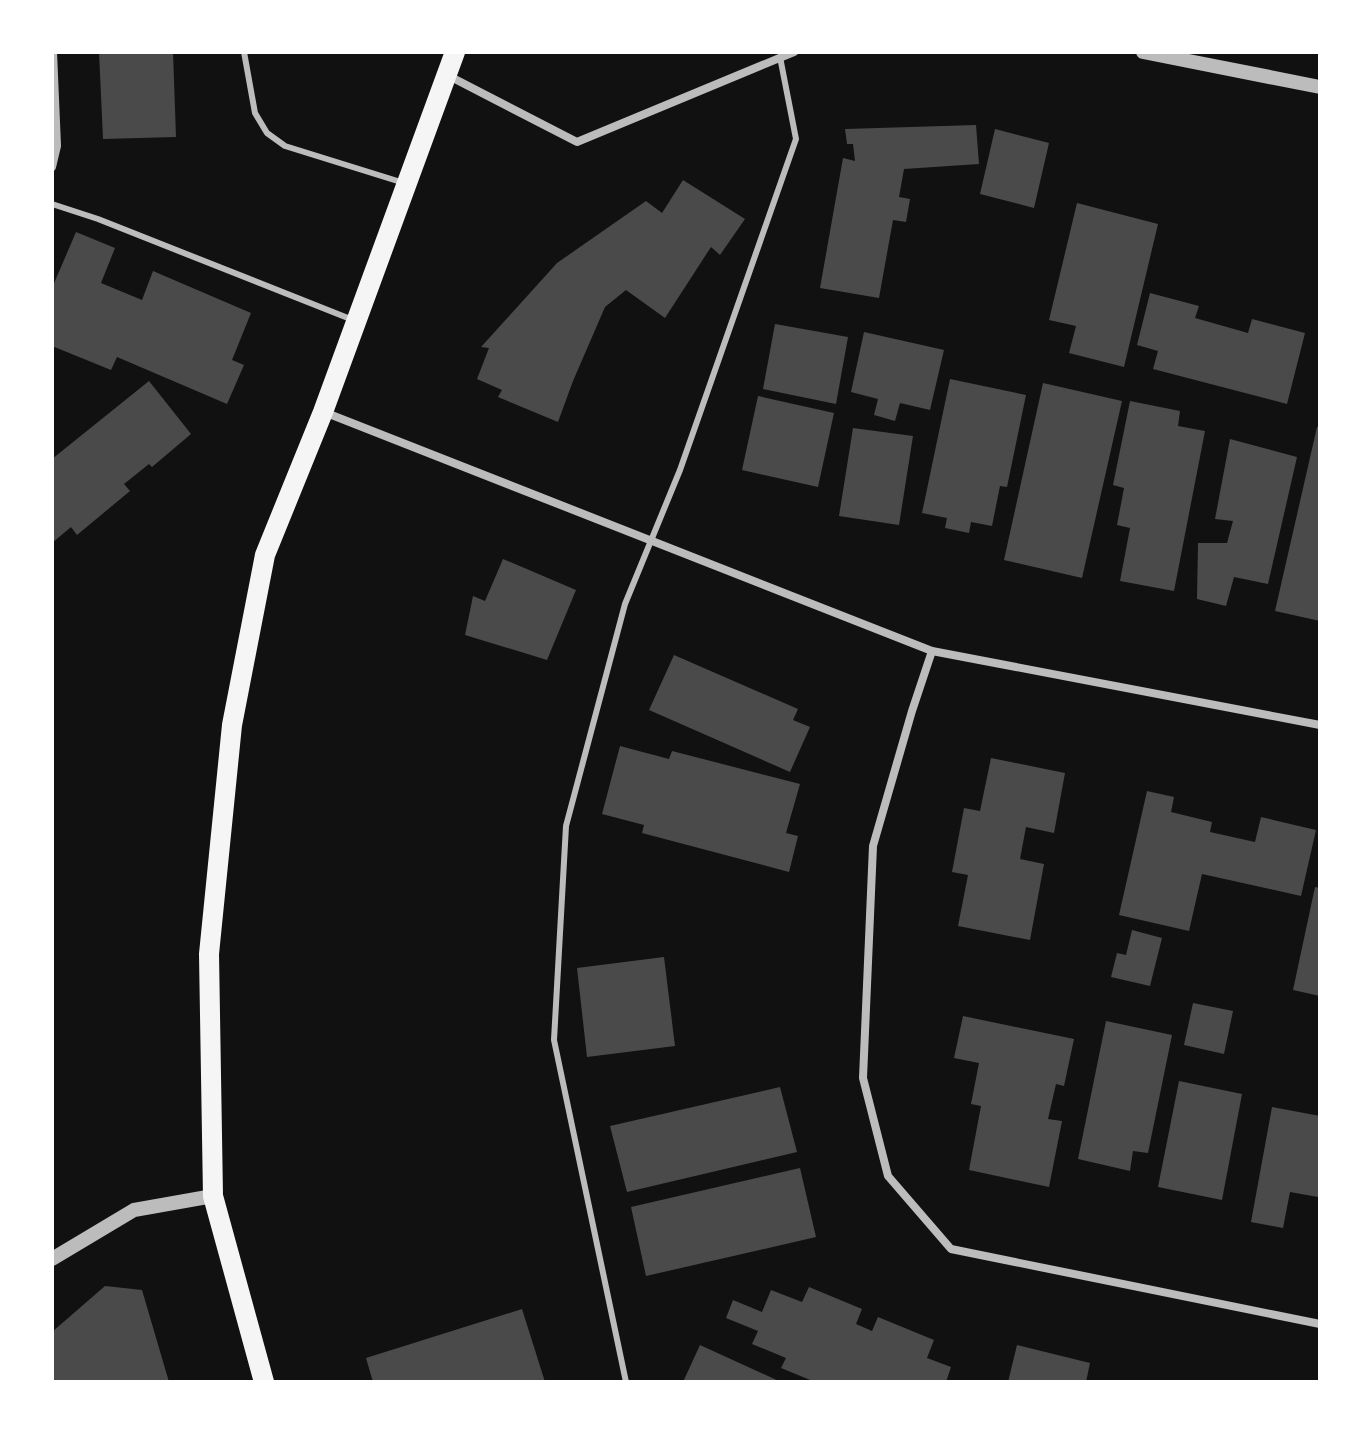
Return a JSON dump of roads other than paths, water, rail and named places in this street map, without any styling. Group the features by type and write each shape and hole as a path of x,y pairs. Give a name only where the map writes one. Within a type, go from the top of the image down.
{"main road":[{"path":"264,1382 213,1196 209,954 232,725 265,555 323,412 455,52"}],"street":[{"path":"52,167 55,145 53,52"},
{"path":"448,76 577,142 794,52"},
{"path":"1143,52 1320,87"},
{"path":"323,412 932,651 1320,725"},
{"path":"932,651 873,846 863,1078 888,1176 951,1249 1320,1324"},
{"path":"52,1259 134,1210 213,1196"}],"lane":[{"path":"244,52 255,113 267,133 285,146 408,184"},
{"path":"626,1382 554,1040 566,826 625,604 680,470 796,139 780,57"},
{"path":"52,204 98,219 356,322"}]}
